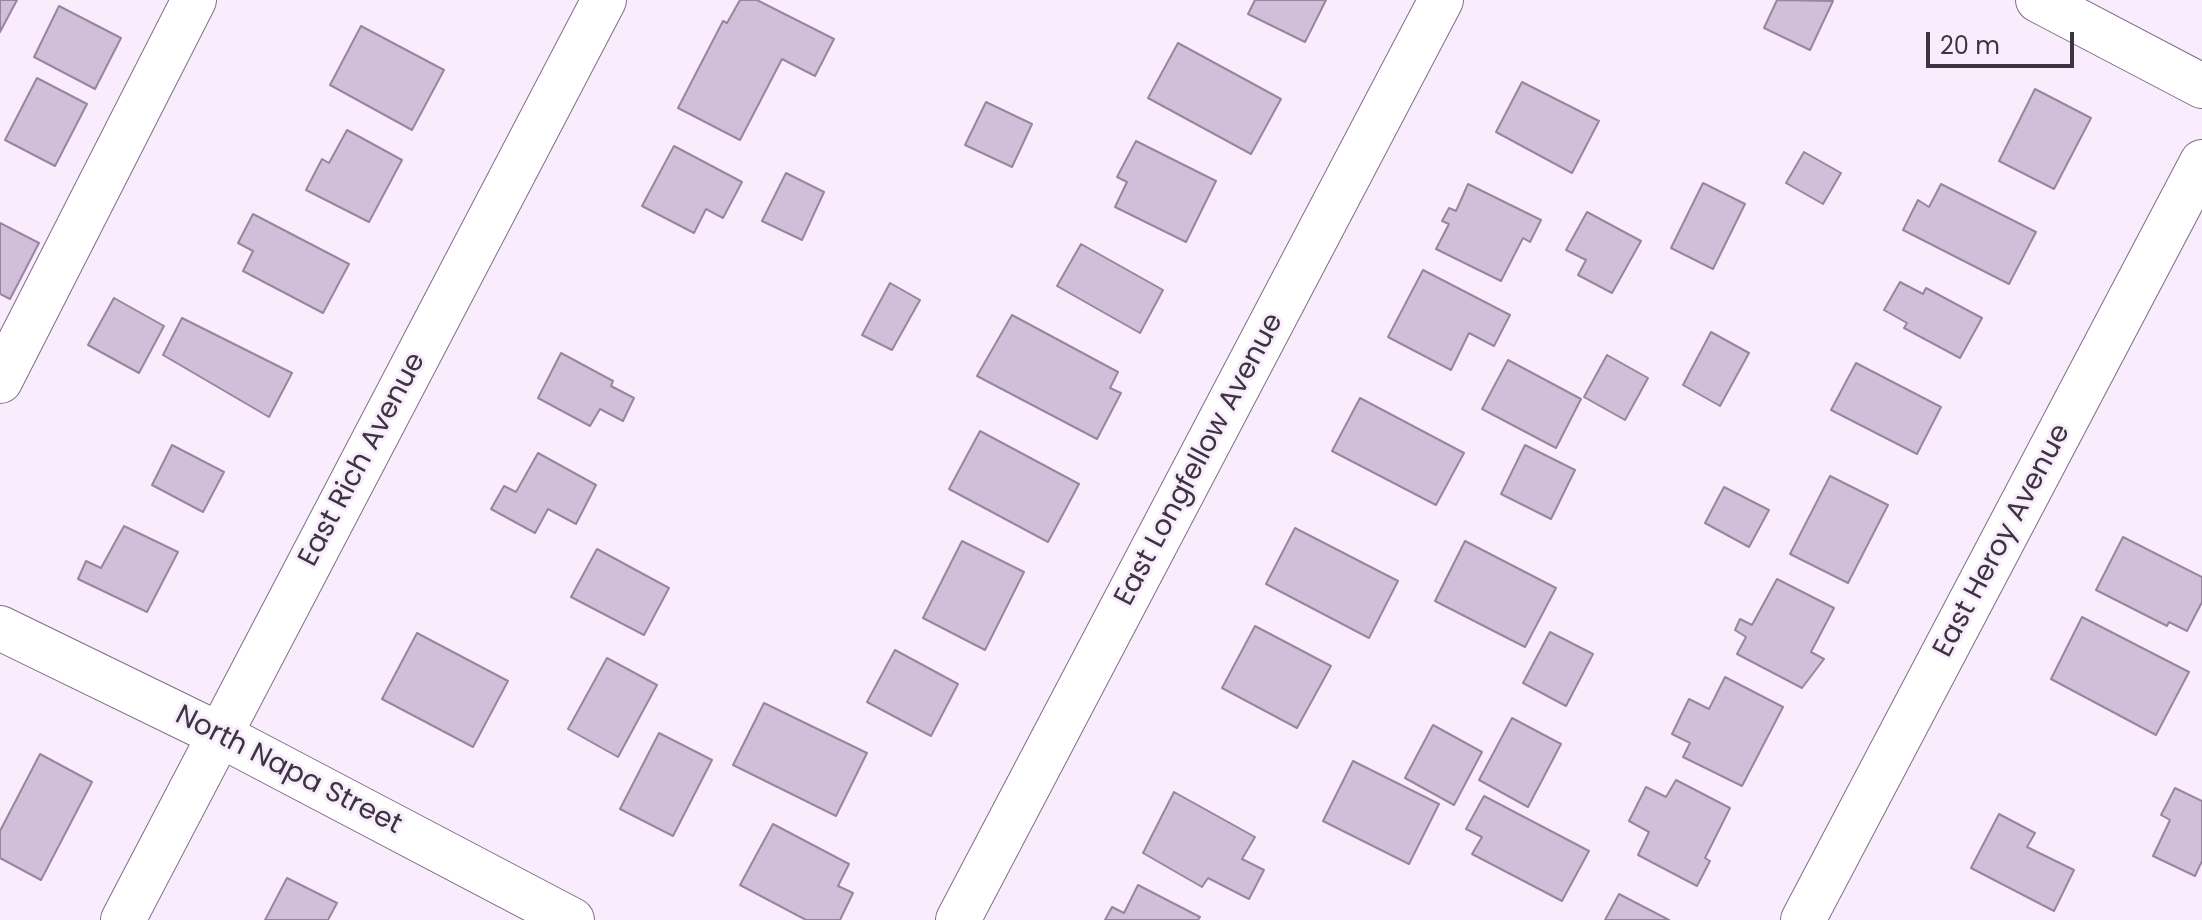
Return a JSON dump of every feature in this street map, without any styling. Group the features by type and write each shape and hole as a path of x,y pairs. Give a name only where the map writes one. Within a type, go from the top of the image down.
{"street":[{"path":"0,381 194,0"},
{"name":"East Rich Avenue","path":"123,920 604,0"},
{"name":"East Longfellow Avenue","path":"958,920 1441,0"},
{"path":"2038,0 2202,86"},
{"name":"East Heroy Avenue","path":"1803,920 2202,162"},
{"name":"North Napa Street","path":"0,628 220,735 572,920"}],"building":[{"path":"0,0 17,0 0,32"},
{"path":"740,0 757,0 834,39 815,76 782,59 740,140 678,108 723,21 727,23"},
{"path":"1255,0 1326,0 1305,42 1248,14"},
{"path":"1777,0 1833,1 1810,50 1764,28"},
{"path":"59,6 121,38 95,89 34,57"},
{"path":"361,26 444,70 412,130 330,85"},
{"path":"1178,43 1281,99 1251,154 1148,98"},
{"path":"37,78 87,104 55,166 5,140"},
{"path":"1522,82 1599,121 1572,173 1496,132"},
{"path":"2035,89 2091,118 2054,189 1999,161"},
{"path":"986,102 1032,124 1012,167 965,145"},
{"path":"347,130 402,160 369,222 306,190 322,159 329,163"},
{"path":"1136,141 1216,181 1186,242 1115,207 1127,182 1117,177"},
{"path":"674,146 742,182 723,218 706,209 694,233 642,206"},
{"path":"1804,152 1841,173 1823,204 1786,183"},
{"path":"786,173 824,192 802,240 762,221"},
{"path":"1703,183 1745,204 1713,269 1671,248"},
{"path":"1468,184 1541,220 1530,242 1523,238 1501,281 1436,249 1449,224 1442,221 1449,208 1456,211"},
{"path":"1941,184 2036,232 2009,284 1903,230 1918,200 1929,207"},
{"path":"1587,212 1641,241 1612,293 1578,275 1586,260 1566,250"},
{"path":"253,214 349,264 323,313 243,271 253,251 238,243"},
{"path":"0,223 39,243 10,299 0,294"},
{"path":"1081,244 1163,290 1140,333 1057,286"},
{"path":"1423,270 1510,315 1494,346 1469,333 1451,370 1388,337"},
{"path":"1900,282 1923,294 1926,288 1982,318 1960,358 1904,328 1907,323 1884,310"},
{"path":"890,283 920,300 892,350 862,335"},
{"path":"114,298 164,326 139,373 88,345"},
{"path":"1012,315 1118,372 1110,388 1121,393 1097,439 977,376"},
{"path":"182,318 292,373 269,417 163,355"},
{"path":"1711,332 1749,353 1720,406 1683,385"},
{"path":"561,353 613,381 611,386 634,398 623,421 600,409 590,426 538,398"},
{"path":"1607,355 1648,378 1625,420 1584,397"},
{"path":"1508,360 1581,399 1556,448 1482,409"},
{"path":"1856,363 1941,407 1917,454 1831,410"},
{"path":"1360,398 1464,453 1436,505 1332,451"},
{"path":"980,431 1079,484 1048,542 949,489"},
{"path":"172,445 224,472 203,512 152,485"},
{"path":"1525,445 1575,470 1551,519 1501,494"},
{"path":"538,453 596,485 576,524 548,509 535,533 491,509 504,486 516,492"},
{"path":"1830,476 1888,505 1848,583 1790,554"},
{"path":"1724,487 1769,510 1749,547 1705,523"},
{"path":"124,526 178,552 147,612 78,579 86,561 101,568"},
{"path":"1295,528 1398,581 1369,638 1266,584"},
{"path":"2123,537 2202,577 2202,602 2187,631 2169,622 2167,626 2096,590"},
{"path":"962,541 1024,572 985,650 923,618"},
{"path":"1465,541 1556,588 1525,647 1435,601"},
{"path":"597,549 669,588 644,635 571,597"},
{"path":"1777,579 1834,608 1811,652 1824,659 1802,688 1737,654 1746,637 1735,630 1740,619 1752,625"},
{"path":"2082,617 2189,672 2156,735 2051,679"},
{"path":"1255,626 1331,666 1297,728 1222,688"},
{"path":"1550,632 1593,654 1566,706 1523,683"},
{"path":"417,633 508,681 473,747 382,699"},
{"path":"895,650 958,684 931,736 867,702"},
{"path":"607,658 657,685 618,757 568,729"},
{"path":"1725,677 1783,707 1742,786 1683,757 1690,743 1672,734 1689,699 1709,709"},
{"path":"764,703 867,753 836,816 733,765"},
{"path":"1512,718 1561,744 1528,807 1479,780"},
{"path":"1433,725 1482,752 1454,805 1405,778"},
{"path":"659,733 712,760 673,836 620,809"},
{"path":"40,754 92,782 41,880 0,858 0,831"},
{"path":"1353,761 1439,804 1409,864 1323,821"},
{"path":"1676,780 1730,808 1705,858 1710,861 1697,886 1638,855 1649,832 1629,821 1646,787 1666,797"},
{"path":"2175,788 2202,801 2202,861 2195,876 2153,856 2170,820 2161,815"},
{"path":"1174,792 1255,837 1242,859 1264,870 1249,899 1208,878 1202,887 1143,853"},
{"path":"1484,796 1589,851 1562,901 1472,854 1482,837 1466,829"},
{"path":"1999,814 2035,833 2027,847 2074,870 2054,911 1971,868"},
{"path":"773,824 849,864 838,886 853,893 840,920 806,920 740,885"},
{"path":"287,878 337,903 328,920 265,920"},
{"path":"1138,885 1200,917 1198,920 1105,920 1112,907 1124,913"},
{"path":"1619,894 1669,920 1605,920"}]}
